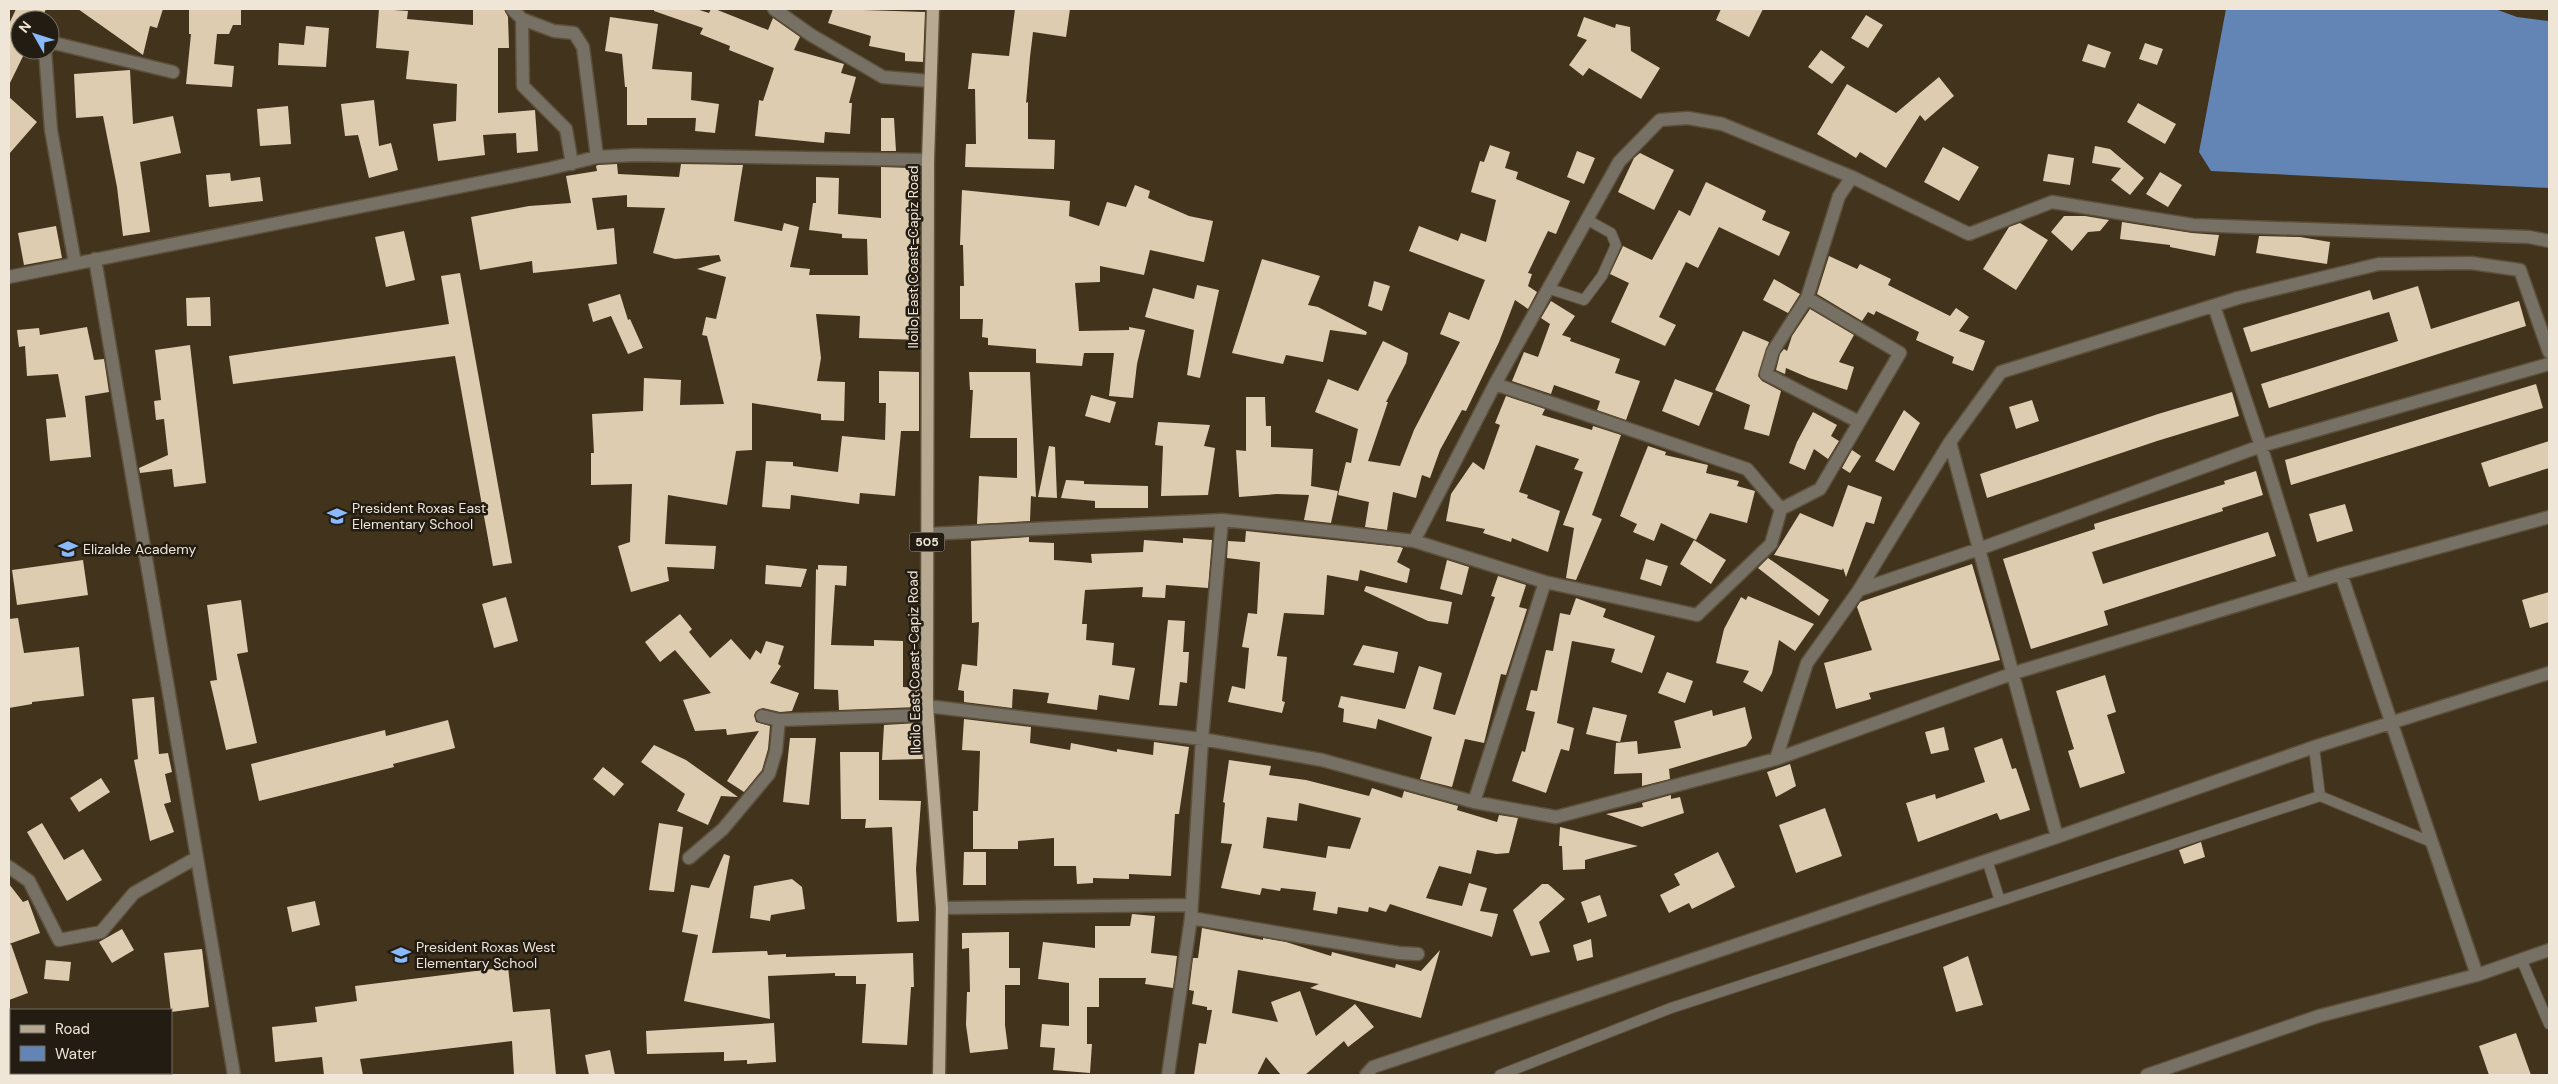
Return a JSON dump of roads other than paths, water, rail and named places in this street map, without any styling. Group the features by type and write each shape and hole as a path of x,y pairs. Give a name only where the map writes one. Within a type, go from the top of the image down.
{"main road":[{"name":"Iloilo East Coast-Capiz Road","path":"933,9 928,160 927,710 942,908 939,1075"}],"street":[{"path":"512,9 522,20 554,31 574,33 583,47 597,158"},
{"path":"774,9 811,35 882,77 930,81"},
{"path":"522,20 523,86 566,129 572,164"},
{"path":"60,45 173,72"},
{"path":"46,60 50,130 75,263"},
{"path":"1414,541 1495,384 1550,289 1586,219 1619,162 1660,120 1688,118 1722,124 1852,177 1969,234 2052,202 2193,225 2529,237 2549,242"},
{"path":"9,277 597,158 634,155 928,160"},
{"path":"1852,177 1839,196 1807,298 1773,351 1766,374 1859,422"},
{"path":"96,259 234,1075"},
{"path":"1776,759 1807,663 1859,590 1950,442 2001,372 2214,306 2378,264 2471,263 2520,270 2549,352"},
{"path":"1780,509 1820,489 1900,354 1807,298"},
{"path":"2214,306 2261,446 2304,585"},
{"path":"1859,590 1979,549 2261,446 2549,364"},
{"path":"1495,384 1747,469 1780,509"},
{"path":"1950,442 2057,837"},
{"path":"927,534 1222,520 1414,541 1545,582 1697,615 1772,544 1780,509"},
{"path":"762,716 779,720 927,710 1202,739 1322,760 1474,802 1556,817 1776,759 2014,674 2341,574 2549,517"},
{"path":"1168,1075 1191,912 1202,739 1222,520"},
{"path":"2341,574 2477,975"},
{"path":"1474,802 1545,582"},
{"path":"1366,1075 1373,1067 2057,837 2314,747 2549,674"},
{"path":"689,858 723,829 769,774 776,751 779,720"},
{"path":"9,867 29,881 59,940 101,932 134,893 196,858"},
{"path":"942,908 1191,912 1399,954 1418,954"},
{"path":"2147,1075 2319,1016 2477,975 2522,961 2549,950"}],"lane":[{"path":"1550,289 1584,300 1602,276 1616,245 1611,233 1586,219"},
{"path":"2314,747 2320,796"},
{"path":"1500,1075 1671,1008 2320,796 2431,842"},
{"path":"1987,860 2000,901"},
{"path":"2522,961 2549,1024"}],"water":[{"path":"2226,9 2495,9 2517,17 2549,21 2549,188 2211,171 2199,152"}],"place":[{"name":"President Roxas East Elementary School","path":"337,516"},
{"name":"Elizalde Academy","path":"68,549"},
{"name":"President Roxas West Elementary School","path":"401,955"}]}
